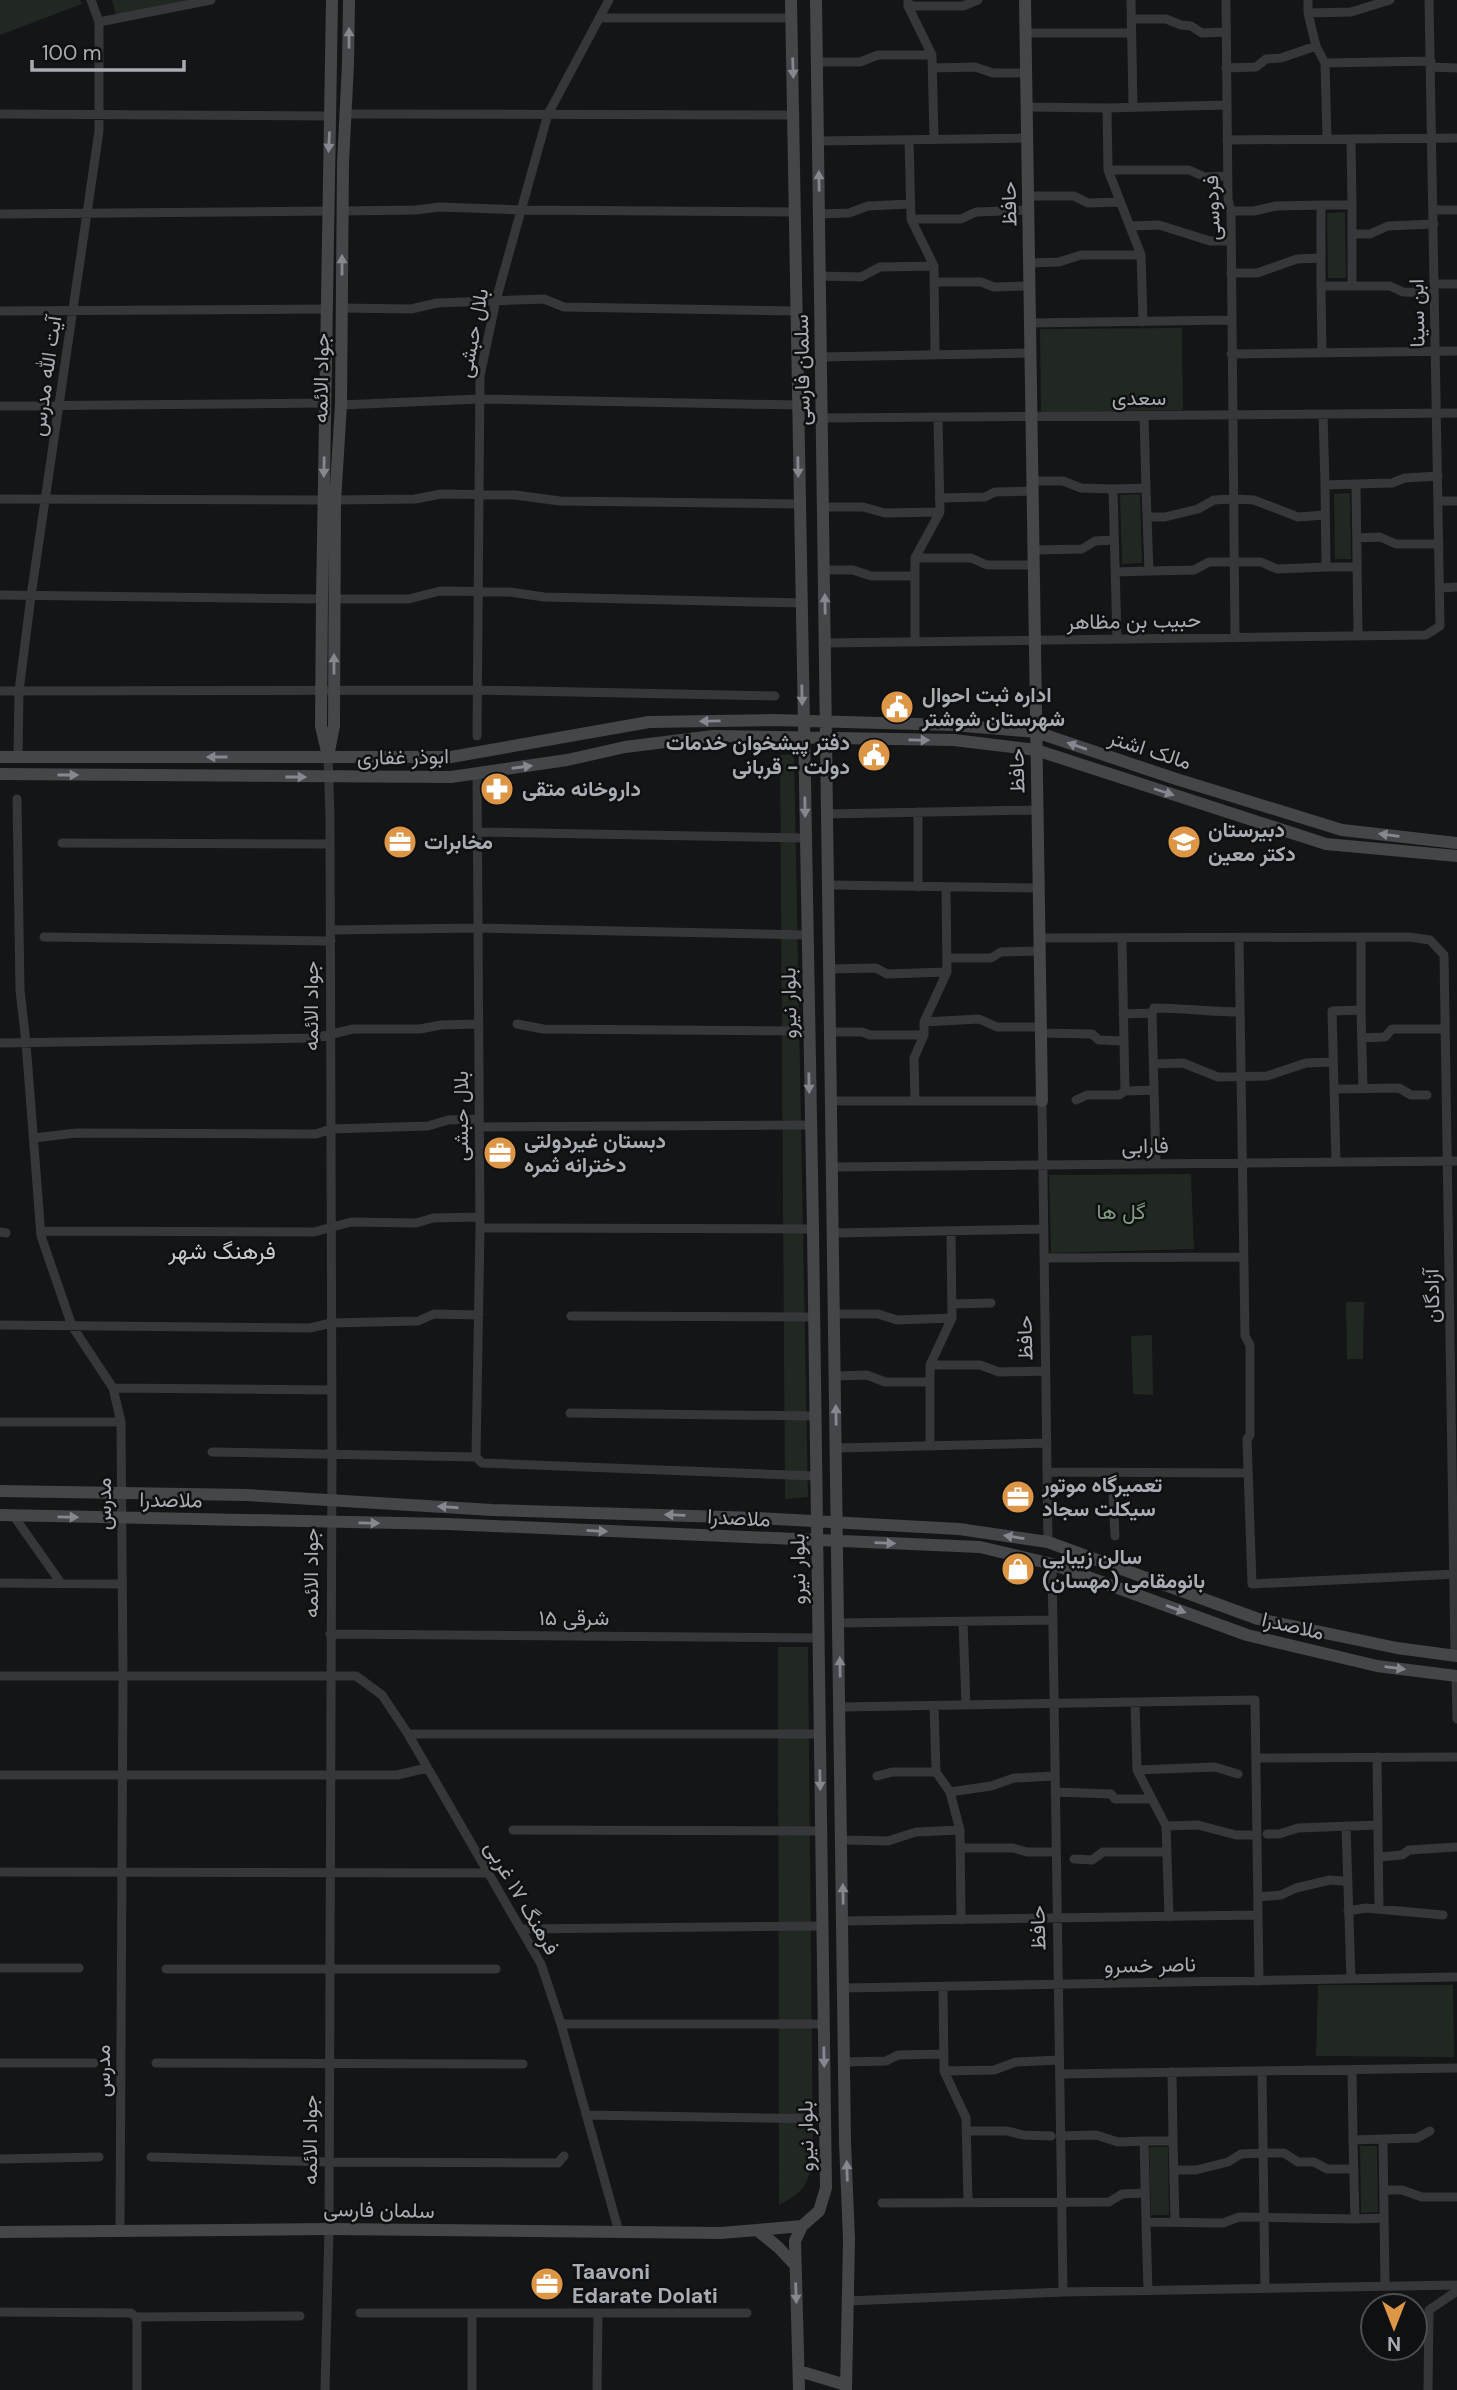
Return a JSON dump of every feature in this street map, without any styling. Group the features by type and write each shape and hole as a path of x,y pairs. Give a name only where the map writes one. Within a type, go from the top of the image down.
{"street":[{"name":"آیت الله مدرس","path":"18,757 19,691 31,596 99,131 99,22 91,0"},
{"path":"99,22 211,0"},
{"name":"جواد الائمه","path":"326,2390 332,1454 328,756 334,726 328,692 329,500 325,403 332,0"},
{"name":"جواد الائمه","path":"329,500 341,405 342,211 349,0"},
{"path":"600,0 609,0"},
{"name":"بلال حبشی","path":"477,736 480,376 496,300 548,114 609,0"},
{"name":"سلمان فارسی","path":"791,0 803,738"},
{"name":"سلمان فارسی","path":"816,0 827,739"},
{"path":"934,139 932,55 908,3 962,6 978,0"},
{"name":"حافظ","path":"1025,0 1048,1542"},
{"path":"1131,0 1133,107"},
{"name":"فردوسی","path":"1226,0 1235,638"},
{"path":"1308,0 1308,13 1316,46 1325,63 1327,139"},
{"path":"1308,13 1351,12 1390,0"},
{"name":"ابن سینا","path":"1429,0 1440,626"},
{"path":"599,18 792,18"},
{"path":"1131,19 1166,19 1191,26 1202,33 1226,32"},
{"path":"1025,33 1132,33"},
{"path":"1226,68 1256,67 1266,60 1281,58 1316,46"},
{"path":"817,62 860,62 878,55 932,55"},
{"path":"1325,63 1431,64 1457,68"},
{"path":"932,68 975,67 993,73 1026,73"},
{"path":"1027,107 1227,105"},
{"path":"1107,108 1108,170 1141,255 1143,321"},
{"path":"0,114 330,116"},
{"path":"346,114 794,115"},
{"path":"818,141 1027,138"},
{"path":"1227,141 1457,138"},
{"path":"1351,139 1352,286"},
{"path":"909,140 911,219 934,266 935,355"},
{"path":"1108,170 1189,170 1205,177 1227,176"},
{"path":"1028,196 1074,196 1088,203 1121,202"},
{"path":"819,214 849,212 868,206 910,204"},
{"path":"1321,205 1322,353"},
{"path":"1231,211 1254,211 1276,206 1352,205"},
{"path":"342,211 439,207 521,211 796,212"},
{"path":"911,219 961,219 976,212 1028,210"},
{"path":"1434,210 1457,210"},
{"path":"0,214 327,211"},
{"path":"1352,234 1370,234 1388,226 1434,224"},
{"path":"1130,226 1159,225 1210,241 1231,241"},
{"path":"1029,263 1059,262 1081,255 1141,255"},
{"path":"1231,273 1257,273 1297,259 1321,258"},
{"path":"820,276 861,277 880,267 934,266"},
{"path":"934,282 981,282 994,287 1029,286"},
{"path":"1321,286 1390,286 1403,292 1457,284"},
{"path":"341,308 411,309 437,303 544,299 564,307 796,311"},
{"path":"0,311 327,309"},
{"path":"1030,323 1231,320"},
{"path":"1231,354 1457,351"},
{"path":"821,358 1030,353"},
{"path":"341,405 480,399 797,405"},
{"path":"0,406 325,403"},
{"name":"سعدی","path":"822,418 1457,413"},
{"path":"1323,414 1326,567"},
{"path":"1144,416 1149,571"},
{"path":"915,642 915,558 940,512 939,417"},
{"path":"1325,485 1392,483 1405,478 1438,476"},
{"path":"939,498 985,497 995,492 1063,481 1081,488 1146,488"},
{"path":"1356,484 1359,636"},
{"path":"1112,489 1117,639"},
{"path":"0,499 329,500 415,499 441,494 515,495 560,501 799,504"},
{"path":"1147,517 1165,517 1198,509 1214,500 1233,499 1254,500 1298,517 1325,515"},
{"path":"1439,501 1457,501"},
{"path":"823,507 863,507 885,513 940,512"},
{"path":"1357,538 1380,537 1396,544 1440,544"},
{"path":"1033,550 1082,549 1095,541 1114,541"},
{"path":"915,558 971,558 987,565 1033,565"},
{"path":"1115,572 1194,570 1209,562 1261,562 1277,569 1357,567"},
{"path":"824,570 853,570 871,576 915,576"},
{"path":"1440,588 1457,587"},
{"path":"0,595 409,599 440,591 509,592 544,597 801,603"},
{"name":"حبیب بن مظاهر","path":"825,643 1426,635 1440,626"},
{"path":"0,691 477,691 775,696"},
{"name":"ابوذر غفاری","path":"0,757 451,757 649,722 827,722"},
{"name":"مالک اشتر","path":"827,722 953,725 1036,732 1342,830 1457,843"},
{"name":"ابوذر غفاری","path":"0,774 451,778 567,761 625,747 713,736 827,739"},
{"name":"بلوار نیرو","path":"799,2390 795,2241 802,2226 819,2211 826,2188 813,1230 803,738"},
{"name":"مالک اشتر","path":"827,739 954,740 1036,750 1326,844 1457,856"},
{"name":"بلوار نیرو","path":"827,739 849,2239 846,2388"},
{"name":"بلال حبشی","path":"476,1457 480,1228 477,774"},
{"name":"مدرس","path":"17,799 20,990 41,1231 72,1326 113,1388 121,1422 120,2229"},
{"path":"828,814 1037,810"},
{"path":"918,812 918,887"},
{"path":"477,831 805,838"},
{"path":"62,843 330,844"},
{"path":"829,885 1038,888"},
{"path":"915,1100 914,1058 924,1035 924,1022 947,972 946,887"},
{"path":"331,930 478,928 807,935"},
{"path":"44,937 331,941"},
{"path":"947,958 991,958 1001,952 1039,945 1122,938 1361,937 1363,1089"},
{"name":"آزادگان","path":"1361,937 1430,940 1444,955 1452,1161 1456,1656"},
{"path":"1122,938 1125,1091"},
{"path":"1239,938 1245,1336 1250,1345 1250,1435 1247,1439 1247,1473 1252,1584 1455,1574"},
{"path":"830,969 876,968 887,974 947,972"},
{"path":"1444,993 1457,993"},
{"path":"1156,1164 1154,1008 1240,1012"},
{"path":"1336,1162 1332,1011 1361,1010"},
{"path":"1123,1014 1152,1013"},
{"path":"924,1022 979,1020 997,1027 1092,1034 1099,1040 1123,1041"},
{"path":"0,1043 314,1038 353,1029 420,1030 441,1025 478,1024"},
{"path":"517,1024 543,1029 808,1031"},
{"path":"1362,1038 1385,1037 1392,1029 1445,1029"},
{"path":"831,1031 862,1031 870,1035 924,1035"},
{"path":"1153,1064 1183,1063 1218,1077 1241,1077 1266,1076 1306,1063 1333,1062"},
{"path":"1334,1089 1399,1088 1411,1095 1427,1095"},
{"path":"1076,1100 1087,1095 1119,1095 1125,1091 1154,1090"},
{"path":"832,1101 1042,1101"},
{"path":"34,1138 76,1133 316,1134 331,1129 428,1126 448,1120 478,1123 810,1125"},
{"name":"فارابی","path":"833,1167 1452,1161"},
{"path":"41,1231 314,1232 351,1222 416,1223 433,1218 478,1217"},
{"path":"480,1228 813,1230"},
{"path":"834,1233 1043,1230"},
{"path":"930,1446 930,1365 952,1318 951,1231"},
{"path":"1044,1258 1244,1257"},
{"path":"952,1304 991,1303"},
{"path":"0,1325 310,1328 331,1322 418,1321 434,1314 479,1315"},
{"path":"835,1314 878,1314 897,1320 952,1318"},
{"path":"571,1316 814,1317"},
{"path":"930,1365 980,1365 999,1372 1045,1371"},
{"path":"836,1376 867,1375 885,1382 930,1382"},
{"path":"113,1388 332,1390"},
{"path":"570,1413 815,1416"},
{"path":"0,1422 121,1422"},
{"path":"837,1448 1046,1443"},
{"path":"212,1451 476,1457 482,1463 816,1476"},
{"path":"1047,1472 1247,1473"},
{"path":"1112,1473 1115,1536"},
{"name":"ملاصدرا","path":"0,1491 246,1495 492,1510 817,1521 959,1529 1048,1542 1258,1619 1397,1648 1456,1656"},
{"path":"7,1515 61,1583"},
{"name":"ملاصدرا","path":"7,1515 462,1525 980,1547 1052,1564 1247,1635 1377,1666 1456,1676"},
{"name":"حافظ","path":"1052,1564 1060,2074 1056,2136 1062,2202 1063,2291"},
{"path":"0,1583 122,1584"},
{"path":"839,1623 1053,1620"},
{"path":"963,1622 966,1705"},
{"name":"۱۵ شرقی","path":"330,1634 818,1638"},
{"name":"فرهنگ ۱۷ غربی","path":"0,1676 356,1676 382,1695 408,1734 541,1964 561,2024 619,2232"},
{"path":"1456,1676 1457,1718"},
{"path":"841,1707 1255,1700 1262,1835 1258,1897 1259,1981"},
{"path":"1135,1702 1137,1770 1166,1826 1169,1917"},
{"path":"934,1706 936,1772 950,1792 960,1830 961,1920"},
{"path":"408,1734 819,1734"},
{"path":"1256,1758 1457,1757"},
{"path":"1377,1758 1379,1909"},
{"path":"1137,1770 1215,1767 1238,1774"},
{"path":"0,1774 397,1775 427,1768"},
{"path":"877,1776 892,1772 936,1772"},
{"path":"950,1792 991,1786 1014,1778 1055,1776"},
{"path":"1055,1792 1111,1794 1115,1799 1152,1799"},
{"path":"1166,1826 1198,1825 1236,1835 1262,1835 1279,1834 1298,1828 1378,1825"},
{"path":"1346,1826 1350,1979"},
{"path":"513,1830 821,1831"},
{"path":"843,1840 888,1841 916,1832 960,1830"},
{"path":"1379,1857 1402,1855 1409,1850 1457,1847"},
{"path":"960,1848 1013,1848 1027,1852 1056,1852"},
{"path":"1074,1859 1092,1860 1103,1852 1167,1852"},
{"path":"0,1872 488,1873"},
{"path":"1258,1897 1281,1895 1296,1888 1330,1880 1342,1881"},
{"path":"1348,1911 1366,1908 1443,1915"},
{"path":"843,1921 1258,1915"},
{"path":"521,1929 822,1926"},
{"path":"0,1968 79,1968"},
{"path":"166,1969 495,1969"},
{"name":"ناصر خسرو","path":"844,1988 1457,1977"},
{"path":"943,1987 944,2071 966,2118 968,2202"},
{"path":"561,2024 823,2024"},
{"path":"845,2062 886,2061 898,2055 944,2054"},
{"path":"944,2071 994,2070 1016,2062 1059,2060"},
{"path":"0,2063 94,2063"},
{"path":"156,2063 523,2064"},
{"path":"1060,2074 1457,2068"},
{"path":"1352,2070 1355,2219"},
{"path":"1262,2071 1265,2288"},
{"path":"1172,2072 1175,2221"},
{"path":"586,2115 825,2119"},
{"path":"967,2131 1007,2131 1023,2135 1096,2135 1118,2141 1173,2141"},
{"path":"1353,2140 1417,2138 1430,2131"},
{"path":"1383,2140 1385,2286"},
{"path":"1144,2141 1148,2290"},
{"path":"1174,2170 1196,2170 1228,2162 1241,2154 1264,2153 1284,2153 1298,2162 1314,2162 1327,2169 1354,2169"},
{"path":"151,2157 329,2162 558,2163 564,2156"},
{"path":"0,2158 99,2157"},
{"path":"1384,2190 1402,2190 1422,2197 1457,2197"},
{"path":"883,2203 1109,2202 1122,2194 1145,2193"},
{"path":"1146,2222 1223,2223 1239,2217 1384,2218"},
{"name":"سلمان فارسی","path":"0,2232 329,2229 721,2233 802,2226"},
{"path":"757,2230 794,2264"},
{"path":"847,2301 1063,2291 1457,2285"},
{"path":"1427,2390 1429,2310 1457,2291"},
{"path":"0,2312 131,2313 136,2320 137,2390"},
{"path":"360,2312 747,2312"},
{"path":"597,2390 598,2313"},
{"path":"472,2314 472,2390"},
{"path":"136,2320 300,2316"},
{"path":"799,2371 846,2388"}],"green space":[{"path":"0,0 80,0 82,4 0,35"},
{"path":"112,0 188,0 116,15"},
{"path":"1345,212 1346,278 1328,278 1327,213"},
{"path":"1182,328 1183,410 1041,412 1040,329"},
{"path":"1350,493 1351,559 1335,559 1334,494"},
{"path":"1140,494 1142,563 1122,564 1120,495"},
{"path":"794,754 808,1497 785,1499 780,755"},
{"name":"گل ها","path":"1191,1174 1194,1249 1051,1253 1049,1175"},
{"path":"1346,1302 1364,1302 1363,1359 1347,1359"},
{"path":"1152,1335 1153,1395 1133,1394 1131,1336"},
{"path":"778,1647 808,1647 813,2160 803,2188 779,2205"},
{"path":"1318,1985 1453,1985 1454,2057 1316,2056"},
{"path":"1360,2146 1377,2146 1378,2212 1361,2213"},
{"path":"1149,2147 1168,2147 1169,2215 1151,2215"}],"place":[{"name":"اداره ثبت احوال شهرستان شوشتر","path":"897,707"},
{"name":"دفتر پیشخوان خدمات دولت - قربانی","path":"874,755"},
{"name":"داروخانه متقی","path":"497,789"},
{"name":"مخابرات","path":"400,842"},
{"name":"دبیرستان دکتر معین","path":"1184,842"},
{"name":"دبستان غیردولتی دخترانه ثمره","path":"500,1153"},
{"name":"تعمیرگاه موتور سیکلت سجاد","path":"1018,1497"},
{"name":"سالن زیبایی بانومقامی (مهسان)","path":"1018,1569"},
{"name":"Taavoni Edarate Dolati","path":"547,2284"}],"district":[{"name":"فرهنگ شهر","path":"222,1251"}]}
